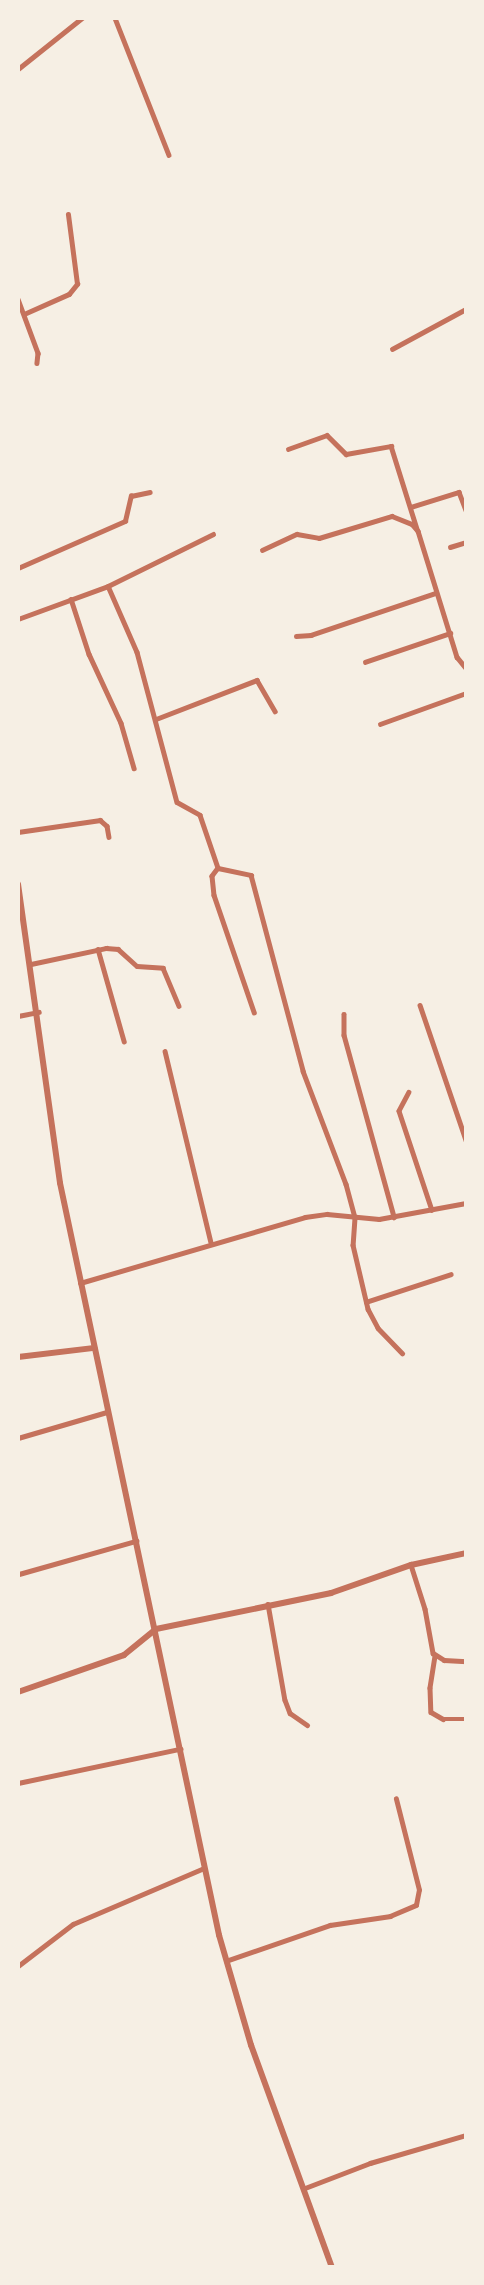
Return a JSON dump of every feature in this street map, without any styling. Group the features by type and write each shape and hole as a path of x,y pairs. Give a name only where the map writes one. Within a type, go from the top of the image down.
{"street":[{"path":"18,69 82,18"},
{"path":"115,18 169,155"},
{"path":"24,314 69,294 77,284 68,215"},
{"path":"18,299 39,356 37,363"},
{"path":"392,349 466,309"},
{"path":"288,449 327,435 346,454 388,444 411,507 457,657 466,668"},
{"path":"18,568 121,523 127,518 131,496 150,492"},
{"path":"411,507 459,492 466,510"},
{"path":"262,550 297,534 321,538 392,516 412,524 418,531"},
{"path":"18,619 108,586 213,534"},
{"path":"450,547 466,543"},
{"path":"108,586 137,652 177,802 200,815 218,868"},
{"path":"296,636 311,635 436,593"},
{"path":"71,599 89,654 121,723 134,768"},
{"path":"365,662 450,633"},
{"path":"156,719 257,680 275,711"},
{"path":"380,724 466,693"},
{"path":"18,832 99,820 106,826 109,837"},
{"path":"218,868 212,876 214,895 254,1012"},
{"path":"218,868 251,875 303,1071 340,1164 355,1218 352,1237 366,1302 378,1329 402,1353"},
{"path":"18,885 39,1012 60,1183 106,1412 156,1629 204,1868 226,1961 252,2045 332,2267"},
{"path":"32,964 98,949 118,949 141,967 163,968 179,1006"},
{"path":"98,949 124,1041"},
{"path":"420,1005 466,1140"},
{"path":"18,1016 39,1012"},
{"path":"344,1014 344,1035 394,1217"},
{"path":"165,1051 211,1242"},
{"path":"409,1092 399,1111 432,1210"},
{"path":"80,1283 211,1242 317,1215 355,1218 394,1217 466,1203"},
{"path":"366,1302 450,1274"},
{"path":"18,1357 94,1348"},
{"path":"18,1438 106,1412"},
{"path":"19,1574 136,1541"},
{"path":"18,1692 124,1654 156,1629 268,1604 331,1593 411,1566 466,1553"},
{"path":"411,1566 435,1656 429,1689 431,1712 443,1719 466,1719"},
{"path":"268,1604 285,1700 290,1713 307,1725"},
{"path":"435,1656 466,1661"},
{"path":"18,1783 180,1749"},
{"path":"226,1961 330,1925 390,1916 416,1905 419,1890 396,1799"},
{"path":"18,1966 73,1924 204,1868"},
{"path":"305,2188 370,2163 466,2135"}]}
